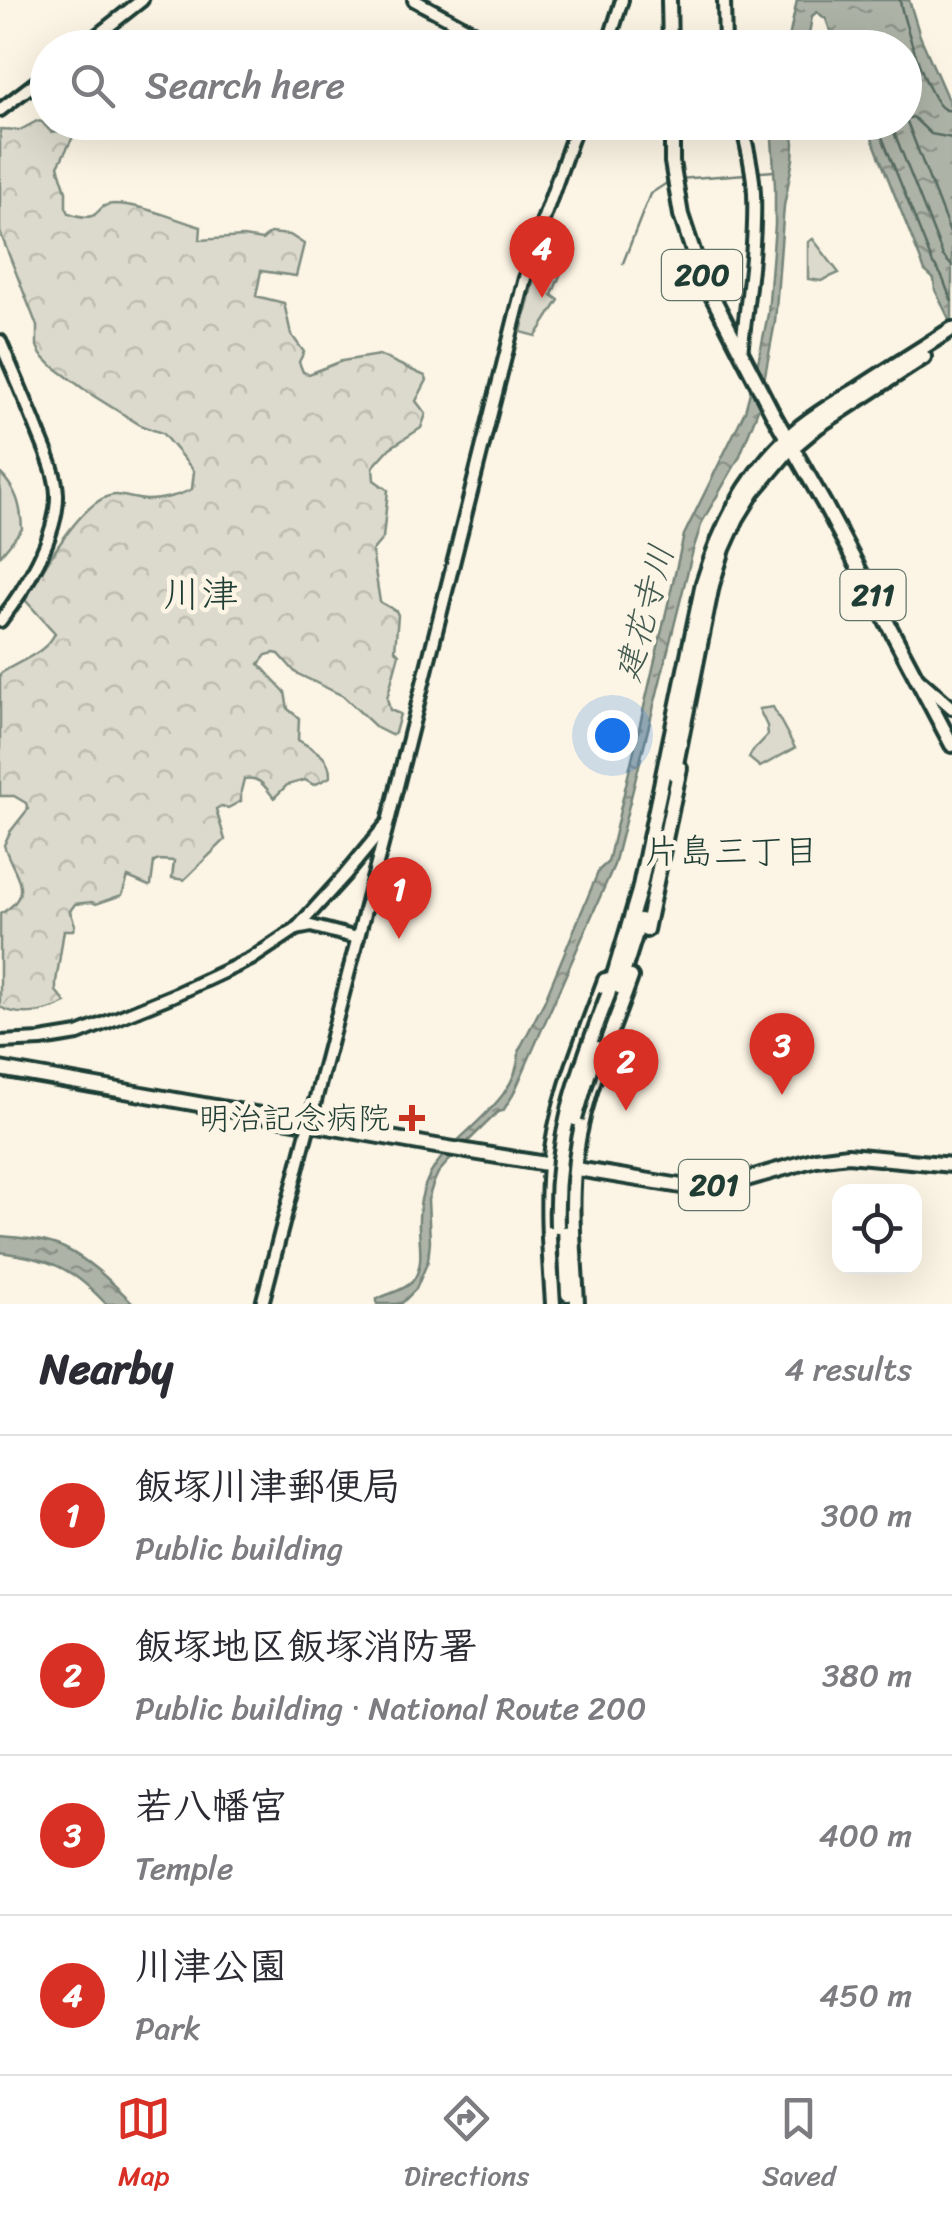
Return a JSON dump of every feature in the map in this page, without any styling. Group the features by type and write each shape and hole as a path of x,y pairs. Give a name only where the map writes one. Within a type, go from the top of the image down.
{"highway":[{"path":"670,0 670,30"},
{"name":"200","path":"673,140 674,180 696,260 790,442"},
{"path":"611,997 640,891 703,584 714,549 744,490 790,442 952,329"},
{"path":"912,360 952,340"},
{"path":"565,1304 556,1188 578,1072 632,950 646,901 723,548 753,492 790,442"},
{"name":"211","path":"790,442 952,744"},
{"path":"577,1304 574,1168 590,1092 645,932 678,786 689,706"},
{"path":"553,1304 548,1226 550,1164 569,1080 624,926 657,784 666,771"},
{"name":"201","path":"0,1069 654,1183 698,1186 749,1180 799,1163 861,1154 952,1165"}],"street":[{"path":"104,30 142,0"},
{"path":"414,0 470,30"},
{"path":"612,30 622,0"},
{"path":"724,0 725,30"},
{"path":"0,110 30,87"},
{"path":"262,1304 531,254 572,140"},
{"path":"743,357 754,194 745,140"},
{"path":"0,340 51,465 57,493 53,522 40,556 0,621"},
{"path":"915,676 952,708"},
{"path":"0,1042 58,1038 100,1025 251,959 296,929 388,822"},
{"path":"296,929 311,926 357,938"}],"green space":[{"path":"30,125 30,140 71,140 58,166 69,213 88,217 107,205 124,205 201,227 200,240 262,240 270,233 290,235 304,244 296,276 261,271 256,296 284,303 291,334 304,352 299,362 303,372 309,374 342,361 379,355 427,380 416,401 426,414 421,428 390,448 373,467 374,480 388,490 383,538 372,551 380,602 398,615 395,650 399,654 387,698 390,710 400,714 395,733 377,728 343,696 296,673 279,654 266,655 259,664 285,692 288,709 299,718 298,740 325,759 330,777 314,785 305,780 287,785 274,798 258,781 244,779 241,801 216,809 225,840 184,880 172,878 174,861 159,860 154,862 151,885 128,877 122,895 96,904 75,904 70,911 75,925 73,930 64,930 56,982 56,991 66,1003 42,1012 24,1013 0,1007 0,914 18,898 20,890 4,845 28,809 26,803 14,796 0,796 0,674 38,652 55,633 26,597 78,520 104,498 116,495 153,500 192,489 194,471 162,433 142,426 89,393 41,355 37,326 0,232 0,129 20,130"},
{"path":"813,239 839,273 821,281 808,279 808,242"},
{"path":"538,262 561,273 552,295 559,300 536,336 521,332"},
{"path":"0,473 17,499 22,529 0,556"},
{"path":"773,707 795,748 760,767 749,758 768,735 759,709"}],"water":[{"path":"797,0 909,0 918,30 830,30 826,19 817,12 812,16 810,30 791,30"},
{"path":"922,41 952,109 952,325 935,290 934,279 925,271 873,140 922,140"},
{"path":"772,140 794,140 775,322 759,407 739,458 702,522 693,550 614,865 513,1095 503,1111 438,1173 428,1200 428,1261 416,1289 401,1304 377,1304 377,1299 404,1288 416,1276 420,1260 420,1207 427,1180 445,1154 509,1085 519,1050 544,1002 599,870 608,862 684,535 745,411 759,358 768,314 775,186"},
{"path":"0,1236 41,1241 74,1253 134,1304 106,1304 82,1281 58,1266 0,1252"}],"waterway":[{"path":"761,172 774,171"},
{"path":"678,179 746,174"},
{"path":"623,263 650,194 670,181"}],"place":[{"name":"川津公園","path":"542,298"},
{"name":"飯塚川津郵便局","path":"399,939"},
{"name":"若八幡宮","path":"782,1095"},
{"name":"飯塚地区飯塚消防署","path":"626,1111"},
{"name":"明治記念病院","path":"412,1118"}],"district":[{"name":"川津","path":"201,594"},
{"name":"片島三丁目","path":"731,851"}],"water label":[{"name":"建花寺川","path":"644,613"}]}
